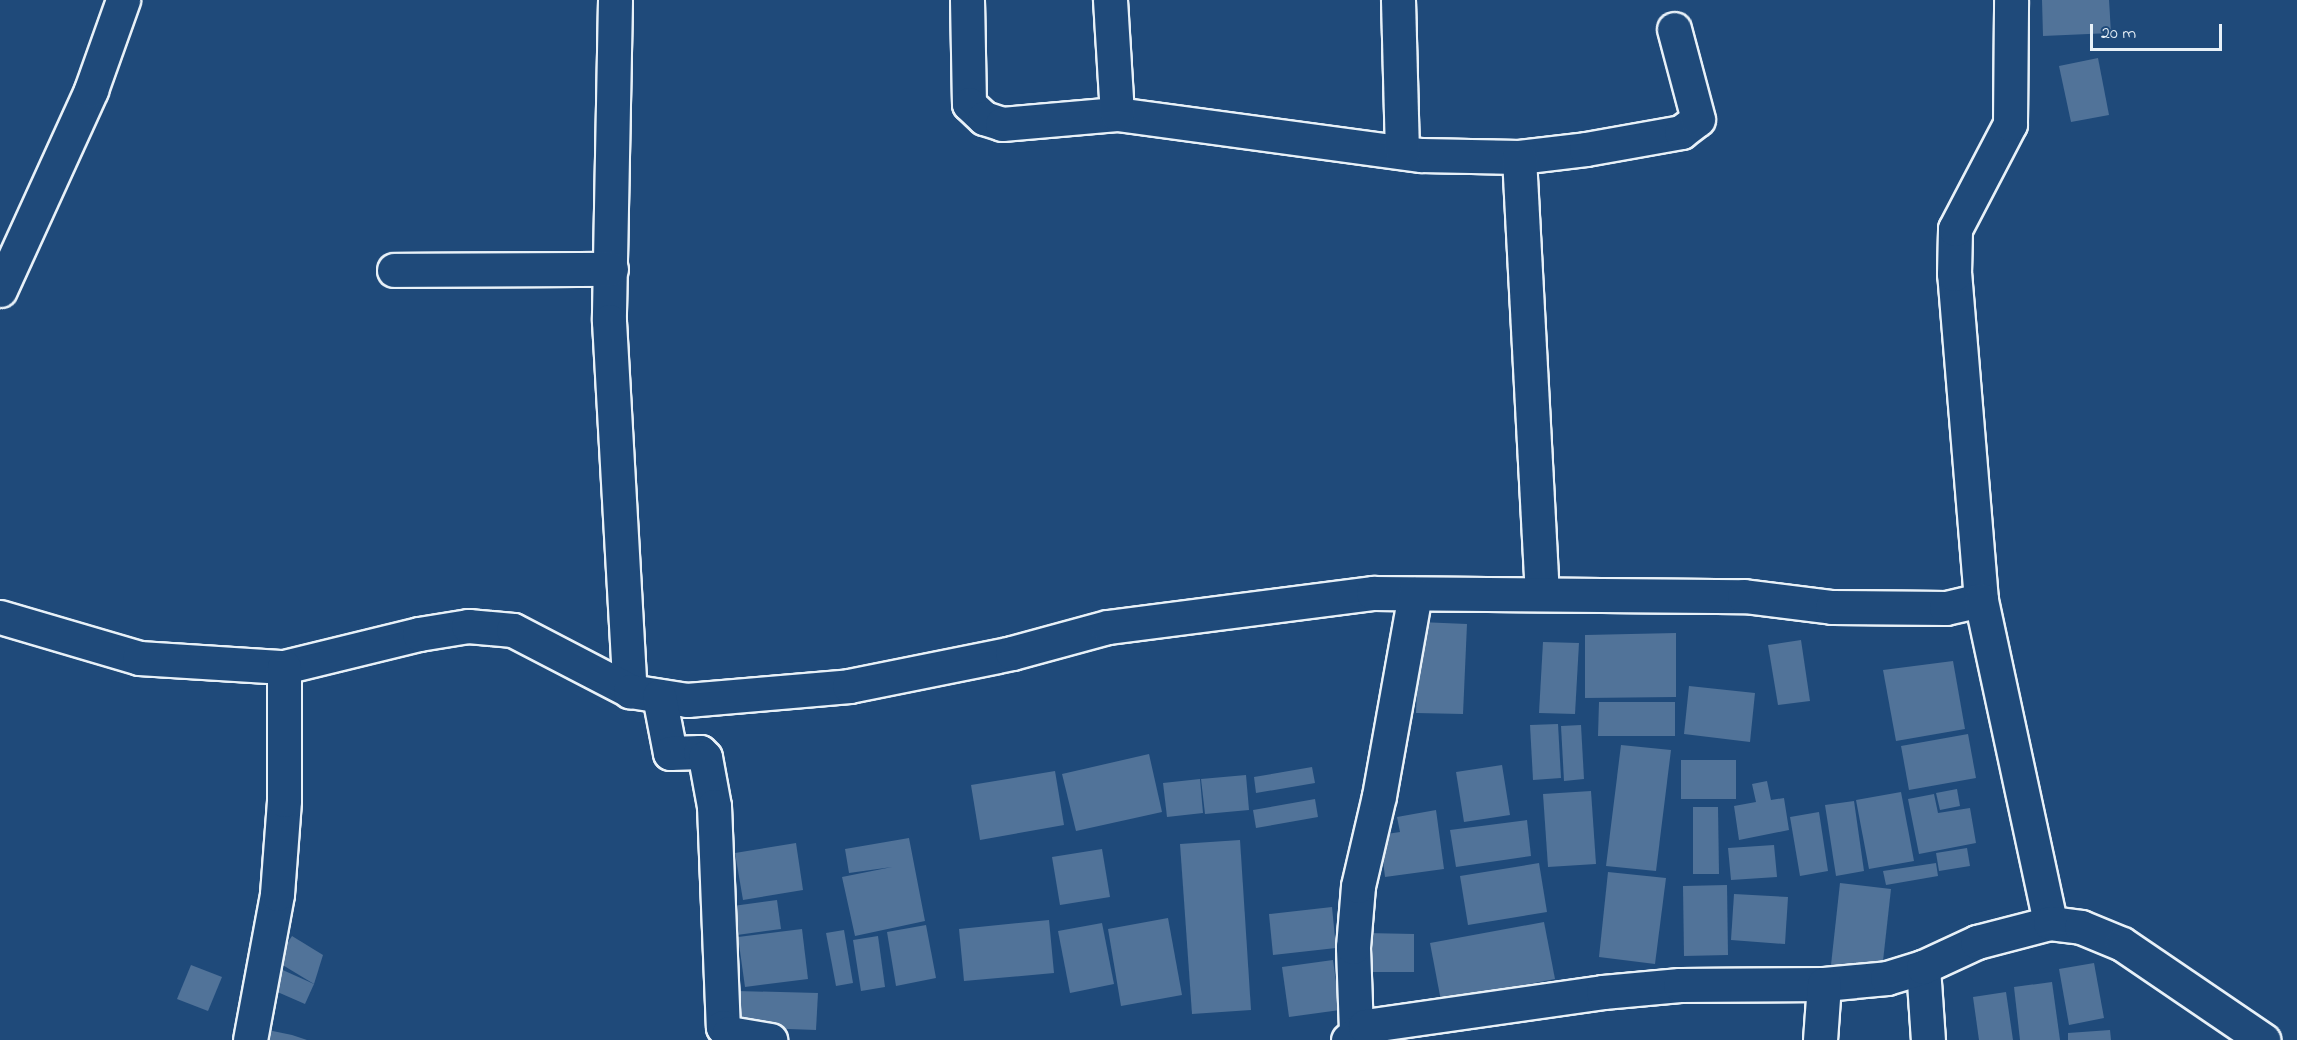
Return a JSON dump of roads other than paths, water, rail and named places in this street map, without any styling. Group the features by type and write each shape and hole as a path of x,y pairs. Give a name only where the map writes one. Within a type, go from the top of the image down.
{"street":[{"path":"0,290 91,90 123,0"},
{"path":"615,0 609,321 644,694 670,753 700,752 705,756 714,806 723,1027 729,1033 770,1040"},
{"path":"968,0 969,105 984,118 1002,124 1117,114 1402,152 1519,157 1586,149 1681,132 1698,119 1674,29"},
{"path":"1110,0 1117,114"},
{"path":"1398,0 1402,152"},
{"path":"2011,0 2010,124 1955,229 1954,274 1981,600 2050,923"},
{"path":"1519,157 1542,593"},
{"path":"394,270 611,269"},
{"path":"0,617 139,658 284,667 419,634 468,626 513,630 644,694 687,700 849,686 1012,653 1108,627 1361,594 1542,593 1744,596 1832,607 1946,609 1981,600"},
{"path":"1415,594 1379,796 1358,885 1353,947 1352,1035 1602,992 1680,985 1824,984 1887,978 1923,967 1977,942 2050,923 2080,927 2122,944 2263,1040"},
{"path":"250,1040 277,894 284,800 284,667"},
{"path":"1923,967 1928,1040"},
{"path":"1820,1040 1824,984"}]}
